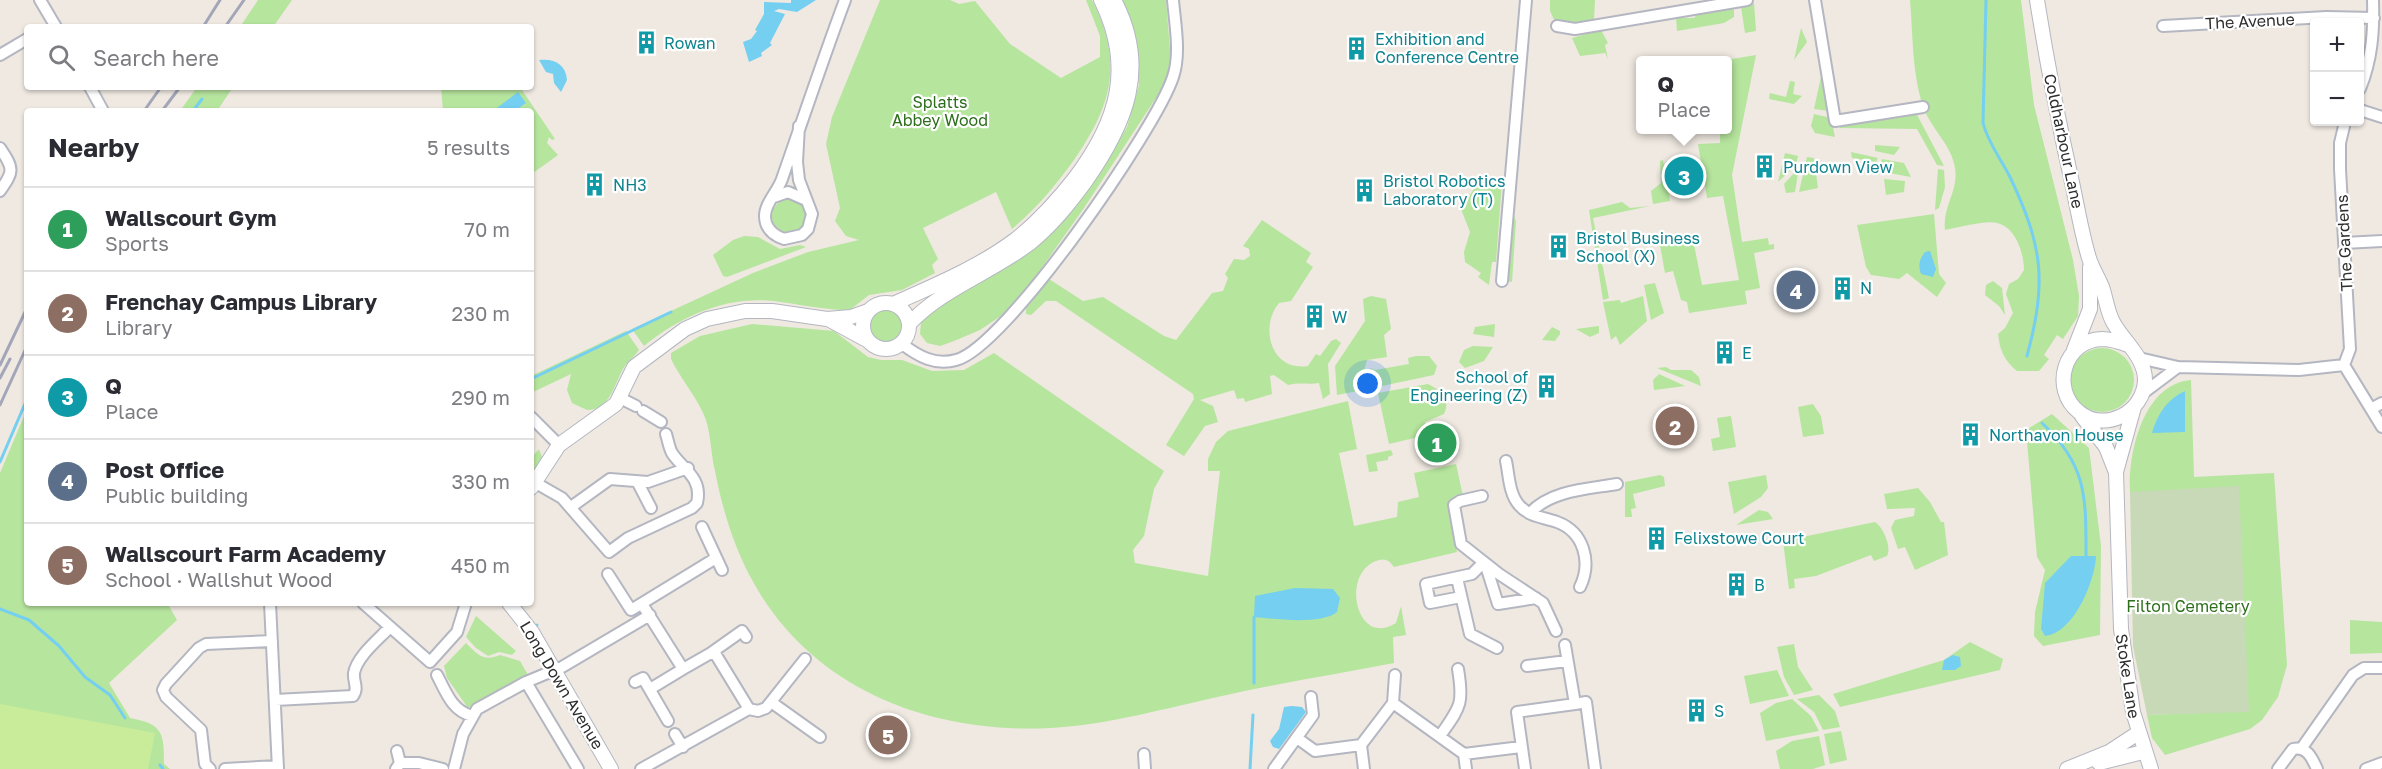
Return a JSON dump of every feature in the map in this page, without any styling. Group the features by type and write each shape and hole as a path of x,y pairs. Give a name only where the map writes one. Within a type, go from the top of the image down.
{"street":[{"path":"40,0 51,24"},
{"path":"800,126 797,162 799,180 812,214 808,229 795,238 784,239 771,231 765,219 768,205 774,197 845,0"},
{"path":"834,30 853,0"},
{"path":"534,483 559,445 585,425 604,415 620,398 631,372 640,361 676,334 707,319 757,310 827,319 851,317 880,304 893,304 1013,242 1056,202 1085,165 1105,131 1114,108 1119,84 1118,45 1101,0"},
{"path":"909,324 933,302 1002,262 1051,226 1112,141 1128,103 1132,65 1129,39 1114,0"},
{"path":"902,344 922,357 936,362 958,360 982,346 1032,294 1129,154 1170,86 1177,62 1173,0"},
{"path":"1502,281 1526,0"},
{"path":"1557,26 1575,29 1747,0"},
{"path":"1815,0 1835,121 1923,106"},
{"name":"Coldharbour Lane","path":"2039,0 2053,95 2090,259 2113,322 2128,345"},
{"path":"2364,79 2369,66 2373,0"},
{"name":"The Avenue","path":"2163,26 2326,17 2373,18"},
{"path":"0,55 24,41"},
{"path":"92,90 101,108"},
{"path":"2364,111 2382,117"},
{"name":"The Gardens","path":"2344,126 2340,143 2350,349 2344,365"},
{"path":"0,148 11,164 12,175 0,191"},
{"path":"774,197 788,192 801,196 806,201"},
{"path":"2344,243 2382,241"},
{"name":"Coldharbour Lane","path":"2073,353 2090,309 2090,259"},
{"path":"827,319 882,350 902,344 906,338 909,324 904,312 893,304"},
{"path":"866,339 862,324 868,311"},
{"path":"2142,394 2144,369 2139,358 2128,345 2101,339 2082,345 2067,362 2063,384 2071,405 2080,414 2102,421 2125,415 2134,408 2142,394 2178,367"},
{"path":"2139,358 2178,367 2299,370 2344,365 2382,427"},
{"path":"620,398 661,422"},
{"path":"2371,409 2382,403"},
{"name":"Stoke Lane","path":"2134,408 2116,472 2121,629 2129,694 2143,752 2151,769"},
{"name":"Stoke Lane","path":"2080,414 2102,439 2116,472"},
{"path":"534,420 559,445"},
{"path":"534,485 559,495 609,552 628,538 696,505 698,491 688,468 672,453 666,434"},
{"path":"1506,461 1515,500 1530,513 1562,524 1579,538 1585,561 1580,587"},
{"path":"570,507 610,479 648,482 688,468"},
{"path":"638,483 651,507"},
{"path":"1530,513 1540,503 1555,496 1617,484"},
{"path":"1482,496 1457,502 1453,507 1461,544 1544,604 1556,631"},
{"path":"702,527 722,570"},
{"path":"608,574 632,610 716,558"},
{"path":"1461,597 1430,603 1426,584 1475,573 1484,562"},
{"path":"1484,562 1498,604 1536,598"},
{"path":"1457,578 1471,637 1497,648"},
{"path":"642,604 683,669"},
{"path":"225,769 278,767 270,606"},
{"path":"366,606 430,662 457,632 465,606"},
{"name":"Long Down Avenue","path":"512,606 526,623 611,769"},
{"path":"454,769 472,716 477,709 526,682 562,667 650,615"},
{"path":"275,700 353,696 356,687 354,674 359,662 390,627"},
{"path":"650,689 711,653 742,631 746,637"},
{"path":"210,769 205,764 201,730 166,697 163,690 198,648 206,644 272,641"},
{"path":"1564,645 1575,704"},
{"path":"711,653 716,655 749,709"},
{"path":"641,769 749,709 758,711 771,702 805,659"},
{"path":"1527,666 1567,661"},
{"path":"2301,748 2353,675 2364,668 2382,668"},
{"path":"1440,736 1460,707 1463,695 1458,669"},
{"path":"437,675 453,705 461,713 472,716"},
{"path":"1364,769 1361,745 1393,703 1395,675"},
{"path":"635,682 643,678 668,721"},
{"path":"526,682 578,769"},
{"path":"1274,769 1313,715 1311,697"},
{"path":"771,702 820,737"},
{"path":"1525,769 1517,712 1586,702 1595,769"},
{"path":"1393,703 1464,754 1521,747"},
{"path":"2069,769 2109,752 2138,733"},
{"path":"675,734 683,747"},
{"path":"1298,738 1316,751 1361,745"},
{"path":"2278,769 2293,749 2301,748 2307,752 2317,769"},
{"path":"397,751 398,766 419,763 443,769"},
{"path":"2069,769 2143,752"},
{"path":"1144,754 1145,769"},
{"path":"1464,754 1466,769"},
{"path":"2366,769 2382,764"}],"green space":[{"path":"258,0 292,0 275,24 242,24"},
{"name":"Splatts Abbey Wood","path":"880,0 950,0 959,4 975,1 1010,44 1061,78 1100,57 1100,36 1086,0 1092,0 1108,44 1109,83 1105,102 1097,121 1074,160 1030,213 1012,229 996,192 923,228 938,259 932,265 935,273 902,290 869,295 851,309 843,310 756,300 721,305 688,317 644,346 632,329 753,273 808,252 859,240 846,236 835,221 840,208 826,144 832,117"},
{"path":"1122,0 1166,0 1171,62 1167,81 1084,208 1014,307 980,330 954,341 940,346 927,343 920,334 921,322 927,317 924,313 1067,216 1097,177 1127,127 1139,85 1137,41"},
{"path":"1550,0 1595,0 1594,20 1597,26 1557,26 1550,11"},
{"path":"1910,0 2021,0 2034,105 2073,260 2079,296 2078,316 2063,339 2057,335 2044,355 2049,359 2039,371 2017,371 2006,359 1999,340 1998,334 2005,328 2013,313 2006,294 2009,284 2018,279 2024,270 2018,242 2014,235 2004,226 1992,222 1945,230 1946,214 1955,184 1955,168 1950,152 1926,114 1919,93"},
{"path":"1754,3 1756,31 1745,33 1741,7"},
{"path":"1729,7 1734,10 1734,17 1724,23 1677,31 1676,18 1694,18 1698,13"},
{"path":"1801,28 1807,42 1794,60"},
{"path":"1601,30 1608,43 1605,45 1608,59 1605,53 1580,56 1572,38"},
{"path":"1756,55 1732,175 1742,242 1768,238 1769,245 1774,244 1774,249 1754,253 1760,288 1745,291 1747,304 1689,313 1687,302 1681,300 1673,271 1665,273 1659,240 1692,234 1702,285 1739,280 1723,196 1707,198 1698,144 1720,143 1720,134 1732,134 1732,59"},
{"path":"1822,72 1830,111 1814,109"},
{"path":"1790,81 1795,82 1793,94 1802,96 1794,104 1769,99 1770,93 1786,97"},
{"path":"195,90 231,90 219,108 182,108"},
{"path":"441,90 522,90 555,139 552,140 549,137 547,143 558,155 534,172 534,108 519,108 526,103 505,108 443,108"},
{"path":"1915,111 1944,166 1937,165 1917,129 1840,128 1840,124"},
{"path":"1814,114 1831,118 1835,137 1815,133 1811,126"},
{"path":"1875,145 1900,147 1894,155 1875,151"},
{"path":"1851,152 1878,158 1876,162 1852,158"},
{"path":"1785,153 1798,156 1796,165 1778,182"},
{"path":"1807,157 1814,158 1818,188 1799,192"},
{"path":"1882,159 1904,163 1911,177 1878,171"},
{"path":"1663,160 1670,201 1653,204 1651,191 1661,183 1660,161"},
{"path":"1938,169 1944,170 1945,187 1939,208 1935,210"},
{"path":"1795,172 1798,173 1795,192 1786,193 1784,184"},
{"path":"1488,179 1502,182 1496,262 1492,262 1489,285 1478,277 1481,273 1465,262 1464,252 1470,232 1461,209 1477,184"},
{"path":"1884,179 1905,181 1904,192 1886,195"},
{"path":"789,199 801,204 806,216 801,228 789,233 777,228 772,216 777,204"},
{"path":"1622,202 1630,208 1650,206 1593,218 1609,298 1603,300 1589,210"},
{"path":"1512,211 1516,221 1512,282 1507,281"},
{"path":"1934,214 1939,274 1946,283 1937,297 1907,273 1899,279 1871,275 1866,267 1857,225"},
{"path":"1262,220 1311,253 1306,262 1313,267 1291,301 1279,303 1273,313 1270,324 1272,346 1285,362 1295,366 1308,366 1316,354 1320,356 1331,341 1336,339 1341,343 1328,364 1330,394 1323,399 1319,383 1288,385 1274,375 1270,376 1272,394 1245,402 1244,398 1237,399 1234,390 1200,400 1213,406 1218,422 1205,426 1184,456 1166,445 1194,399 1193,394 1056,301 1046,301 1031,315 1026,314 1026,309 1049,279 1083,301 1103,297 1164,336 1176,340 1212,293 1223,291 1228,278 1225,274 1234,259 1244,260 1250,256 1249,249 1243,246"},
{"path":"744,236 758,237 780,249 800,245 806,247 727,277 723,276 713,255 733,240"},
{"path":"1993,281 2002,288 2005,315 1999,306 1985,295 1986,285"},
{"path":"1655,283 1664,313 1651,320 1644,285"},
{"path":"1371,296 1386,299 1391,329 1384,335 1387,357 1367,360 1358,391 1337,395 1335,366 1365,321 1363,299"},
{"path":"1643,296 1647,321 1620,345 1616,336 1611,340 1603,302 1620,300 1621,303"},
{"path":"886,310 897,315 902,326 897,337 886,342 875,337 870,326 875,315"},
{"path":"752,324 834,331 868,357 881,360 902,360 932,371 964,370 994,353 1164,471 1154,489 1144,536 1133,550 1135,563 1208,576 1220,471 1208,471 1208,459 1216,442 1228,431 1348,401 1357,449 1339,453 1354,526 1397,517 1398,502 1419,497 1414,473 1456,464 1463,496 1452,501 1448,507 1457,552 1394,567 1388,560 1379,560 1367,567 1359,578 1356,592 1358,605 1362,617 1371,626 1382,628 1396,623 1401,606 1406,635 1393,637 1394,663 1265,687 1115,720 1072,726 1007,728 964,723 922,714 882,699 845,679 811,654 781,623 756,587 742,559 722,501 706,420 699,404 675,367 671,353 700,336"},
{"path":"1495,324 1494,337 1473,334 1475,327"},
{"path":"1599,326 1599,333 1590,337 1576,329"},
{"path":"1552,327 1560,331 1555,341 1542,340"},
{"path":"626,331 639,350 625,366 610,396 595,409 587,410 572,403 567,390 571,374 534,392 534,375"},
{"path":"1473,346 1493,347 1484,361 1465,368 1459,362 1464,350"},
{"path":"2096,348 2108,348 2125,357 2132,368 2134,380 2132,392 2125,403 2108,412 2096,412 2084,407 2075,398 2070,386 2070,374 2075,362 2084,353"},
{"path":"1429,356 1437,366 1434,375 1363,390 1370,368 1375,370 1409,364 1408,358"},
{"path":"1666,367 1671,370 1691,370 1699,377 1701,386 1657,368"},
{"path":"1659,374 1685,386 1654,390 1653,380"},
{"path":"2191,380 2194,477 2274,473 2287,665 2278,697 2262,720 2250,729 2165,755 2152,738 2147,715 2249,711 2130,492 2130,476 2136,440 2150,407 2161,394 2175,384"},
{"path":"1428,384 1444,396 1446,408 1444,414 1425,422 1427,435 1389,444 1378,393"},
{"path":"1813,404 1821,416 1824,434 1803,437 1798,407"},
{"path":"2052,414 2089,448 2101,546 2100,635 2043,646 2034,636 2035,612 2045,570 2037,557 2026,430"},
{"path":"24,416 24,606 169,606 177,620 109,683 130,718 149,723 159,732 162,737 164,764 170,769 0,769 0,473"},
{"path":"1731,416 1736,447 1713,451 1711,439 1720,437 1717,418"},
{"path":"539,449 542,457 534,471 534,455"},
{"path":"1391,450 1393,455 1388,457 1388,460 1376,462 1378,471 1369,472 1366,455"},
{"path":"1660,475 1664,477 1665,486 1633,494 1636,508 1631,509 1632,517 1625,517 1625,482"},
{"path":"1766,475 1768,488 1761,497 1734,514 1728,482"},
{"name":"Filton Cemetery","path":"2239,486 2249,712 2147,715 2133,646 2130,492"},
{"path":"1918,488 1930,502 1941,522 1944,522 1948,555 1915,570 1905,547 1898,549 1891,528 1895,520 1914,516 1915,508 1887,509 1884,494"},
{"path":"1759,510 1768,512 1773,519 1736,525"},
{"path":"1875,522 1886,538 1887,556 1874,561 1871,555 1816,576 1794,579 1795,588 1789,589 1783,541"},
{"path":"476,616 516,651 512,655 499,652 488,656 476,648 466,637"},
{"path":"2350,620 2382,622 2382,653 2350,654"},
{"path":"1970,642 2003,659 2000,670 1840,707 1833,694 1944,660"},
{"path":"466,643 485,657 500,655 520,661 528,675 468,708 447,678 444,666"},
{"path":"1794,644 1798,667 1813,690 1794,695 1784,677 1777,647"},
{"path":"1777,670 1789,696 1750,704 1744,676"},
{"path":"1819,695 1835,711 1840,727 1823,730 1814,712 1797,699"},
{"path":"1792,699 1811,716 1819,731 1766,741 1760,713 1776,703"},
{"path":"0,704 155,733 148,769 0,769"},
{"path":"1841,731 1847,760 1830,764 1824,734"},
{"path":"1819,736 1825,765 1813,769 1780,769 1776,751 1792,741"}],"water":[{"path":"791,0 816,0 797,12 779,9 774,11 785,14 770,43 772,45 761,53 762,56 749,62 743,42 751,39 757,31 755,30 764,14 764,2 791,3"},
{"path":"539,60 554,61 562,66 567,80 561,92 554,83 553,74 546,72"},
{"path":"518,92 526,103 519,108 497,108"},
{"path":"1930,251 1936,269 1933,277 1921,274 1920,268 1923,255"},
{"path":"2185,391 2185,432 2152,433 2164,408"},
{"path":"2071,556 2096,556 2092,579 2074,616 2055,633 2045,636 2041,629 2045,583"},
{"path":"1295,588 1333,589 1340,598 1337,612 1320,619 1309,620 1254,617 1255,596"},
{"path":"1953,655 1960,657 1961,666 1955,670 1942,670 1944,660"},
{"path":"1284,707 1302,707 1306,712 1279,749 1273,747 1270,741 1279,729"}],"waterway":[{"path":"1986,0 1983,123 2021,202 2035,245 2038,265 2037,306 2027,356"},
{"path":"195,108 202,99"},
{"path":"534,378 671,312"},
{"path":"0,462 24,406"},
{"path":"2042,423 2068,453 2081,483 2084,499 2086,556"},
{"path":"0,609 29,620 59,646 85,677 110,695 125,718"},
{"path":"1254,617 1254,683"},
{"path":"1250,769 1253,715"},
{"path":"160,765 163,769"}],"railway":[{"path":"205,24 220,0"},
{"path":"227,24 244,0"},
{"path":"146,108 159,90"},
{"path":"164,108 178,90"},
{"path":"0,365 24,314"},
{"path":"0,405 24,353"},
{"path":"0,378 10,359"}],"place":[{"name":"Rowan","path":"646,43"},
{"name":"Exhibition and Conference Centre","path":"1357,48"},
{"name":"Purdown View","path":"1765,167"},
{"name":"Q","path":"1684,176"},
{"name":"NH3","path":"595,185"},
{"name":"Bristol Robotics Laboratory (T)","path":"1365,190"},
{"name":"Bristol Business School (X)","path":"1558,247"},
{"name":"N","path":"1842,288"},
{"name":"Post Office","path":"1796,290"},
{"name":"W","path":"1314,317"},
{"name":"E","path":"1724,353"},
{"name":"School of Engineering (Z)","path":"1546,386"},
{"name":"Frenchay Campus Library","path":"1675,426"},
{"name":"Northavon House","path":"1971,435"},
{"name":"Wallscourt Gym","path":"1437,443"},
{"name":"Felixstowe Court","path":"1656,538"},
{"name":"B","path":"1736,585"},
{"name":"S","path":"1696,711"},
{"name":"Wallscourt Farm Academy","path":"888,735"}]}
